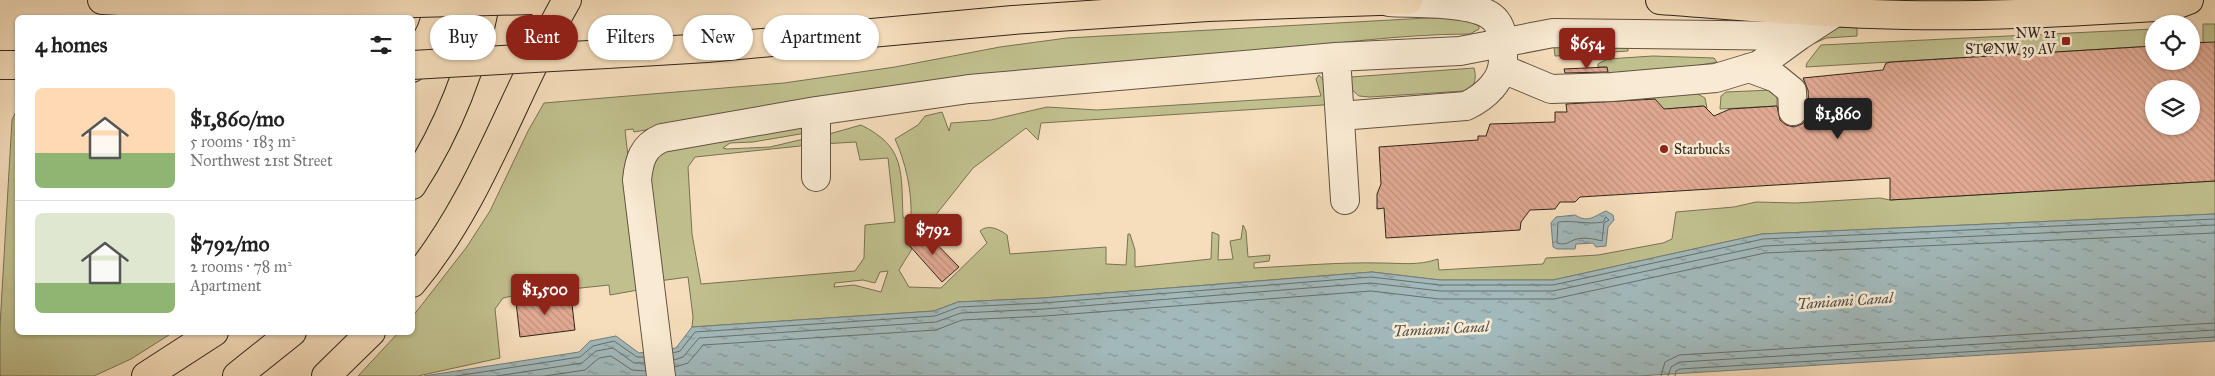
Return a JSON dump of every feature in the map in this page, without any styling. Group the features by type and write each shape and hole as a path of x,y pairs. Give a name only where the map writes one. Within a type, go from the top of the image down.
{"main road":[{"path":"102,0 191,6 532,0"},
{"path":"428,0 430,21"},
{"path":"437,15 442,0"},
{"path":"415,180 438,139 451,110 478,34 486,0"},
{"path":"415,279 441,244 474,189 538,52 567,0"},
{"path":"1012,20 1102,0"},
{"path":"1660,0 2025,15 2173,6 2189,0"},
{"path":"415,66 707,48 1012,20 1208,7 1398,1"},
{"path":"415,60 430,33"},
{"path":"0,65 15,65"},
{"path":"146,376 209,335"},
{"path":"237,376 288,335"},
{"path":"326,376 368,335"}],"lane":[{"path":"1340,116 1466,106 1480,99 1490,90 1503,69 1503,41 1497,23 1483,11 1464,7 1398,1"},
{"path":"1503,69 1551,89 1612,87 1716,78 1759,65 1837,6"},
{"path":"661,376 637,180 643,153 652,142 672,135 816,110 969,89 1336,57 1460,51 1503,41 1553,33 1799,36"},
{"path":"1336,57 1345,200"},
{"path":"1749,68 1776,78 1792,91 1797,100"},
{"path":"816,110 816,177"}],"green space":[{"path":"1427,18 1471,18 1479,25 1479,29 1470,34 1387,38 1096,65 941,84 787,106 634,132 633,129 625,130 634,209 638,290 610,295 609,285 571,289 569,283 518,290 517,295 503,298 495,309 500,358 418,376 358,376 396,335 415,335 415,313 466,248 490,211 528,131 544,103 784,83 895,67 1000,47 1067,38"},
{"path":"2203,24 2215,24 2215,45 2203,42"},
{"path":"1833,28 1857,28 1857,36 1826,38 1815,43 1811,38"},
{"path":"2145,29 2145,47 1806,67 1821,45"},
{"path":"1554,47 1628,48 1628,51 1555,56"},
{"path":"1653,56 1714,58 1717,62 1677,69 1635,73 1608,73 1605,67 1598,67 1598,64 1607,59"},
{"path":"1474,68 1473,85 1464,91 1370,97 1359,96 1351,89 1351,77"},
{"path":"1319,75 1325,82 1328,103 1323,105 1041,123 1038,140 1026,128 973,168 923,231 908,244 912,249 899,270 909,287 941,288 987,243 980,231 986,228 997,229 1007,235 1010,254 1106,247 1106,264 1126,265 1128,234 1130,234 1135,250 1135,267 1211,259 1212,232 1219,235 1218,260 1233,259 1230,241 1241,239 1243,225 1246,231 1248,257 1270,255 1269,261 1254,263 1254,268 1349,263 1416,263 1438,259 1439,270 1543,264 1546,258 1598,255 1663,243 1672,239 1676,212 1734,207 1756,202 1796,203 1880,198 1890,200 2215,181 2215,214 1762,234 1553,280 1440,280 1372,272 1043,298 958,302 934,311 692,327 693,317 688,277 659,281 648,169 652,156 673,146 802,127 806,133 753,142 730,143 723,148 770,147 808,138 806,143 800,146 695,157 688,167 692,234 701,284 855,271 864,258 865,225 895,222 888,158 860,160 856,142 822,144 815,138 861,125 876,133 894,152 901,174 903,218 911,218 908,177 895,139 918,125 925,116 942,112 949,131 951,123 991,120 1047,107 1097,110 1321,96 1316,79","holes":["888,271 881,292 854,285 834,287 835,283 863,280 875,283 880,272"]},
{"path":"1773,90 1777,96 1777,106 1720,109 1721,96 1726,92"},
{"path":"1696,93 1705,98 1707,108 1702,106 1656,110 1655,99 1646,99 1646,95"},
{"path":"15,113 15,335 169,335 131,359 94,376 0,376 0,326 12,120"}],"water":[{"path":"1606,211 1613,215 1614,220 1608,227 1606,246 1596,247 1593,243 1576,244 1575,249 1557,249 1553,247 1551,223 1556,217 1575,215 1588,219"},
{"name":"Tamiami Canal","path":"2215,214 2215,341 1638,376 424,376 579,352 590,341 616,336 639,353 676,348 692,327 934,311 958,302 1043,298 1372,272 1440,280 1553,280 1762,234"}],"building":[{"path":"2215,42 2215,181 1890,200 1890,178 1580,197 1575,202 1560,202 1555,209 1530,210 1521,222 1520,230 1386,238 1384,208 1377,209 1377,194 1381,184 1379,147 1478,140 1478,136 1486,136 1490,124 1555,122 1555,112 1567,112 1566,104 1655,99 1664,109 1704,106 1714,116 1730,109 1777,106 1780,120 1786,125 1794,127 1802,124 1807,118 1809,111 1808,90 1803,78 1883,70 1886,63 2145,47 2145,70 2200,70 2200,43"},
{"path":"1607,67 1608,72 1565,73 1564,69"},
{"path":"922,229 959,267 942,282 908,244"},
{"path":"571,296 575,330 520,337 516,302"}],"place":[{"name":"NW 21 ST@NW 39 AV","path":"2066,41"},
{"name":"Starbucks","path":"1664,149"}]}
